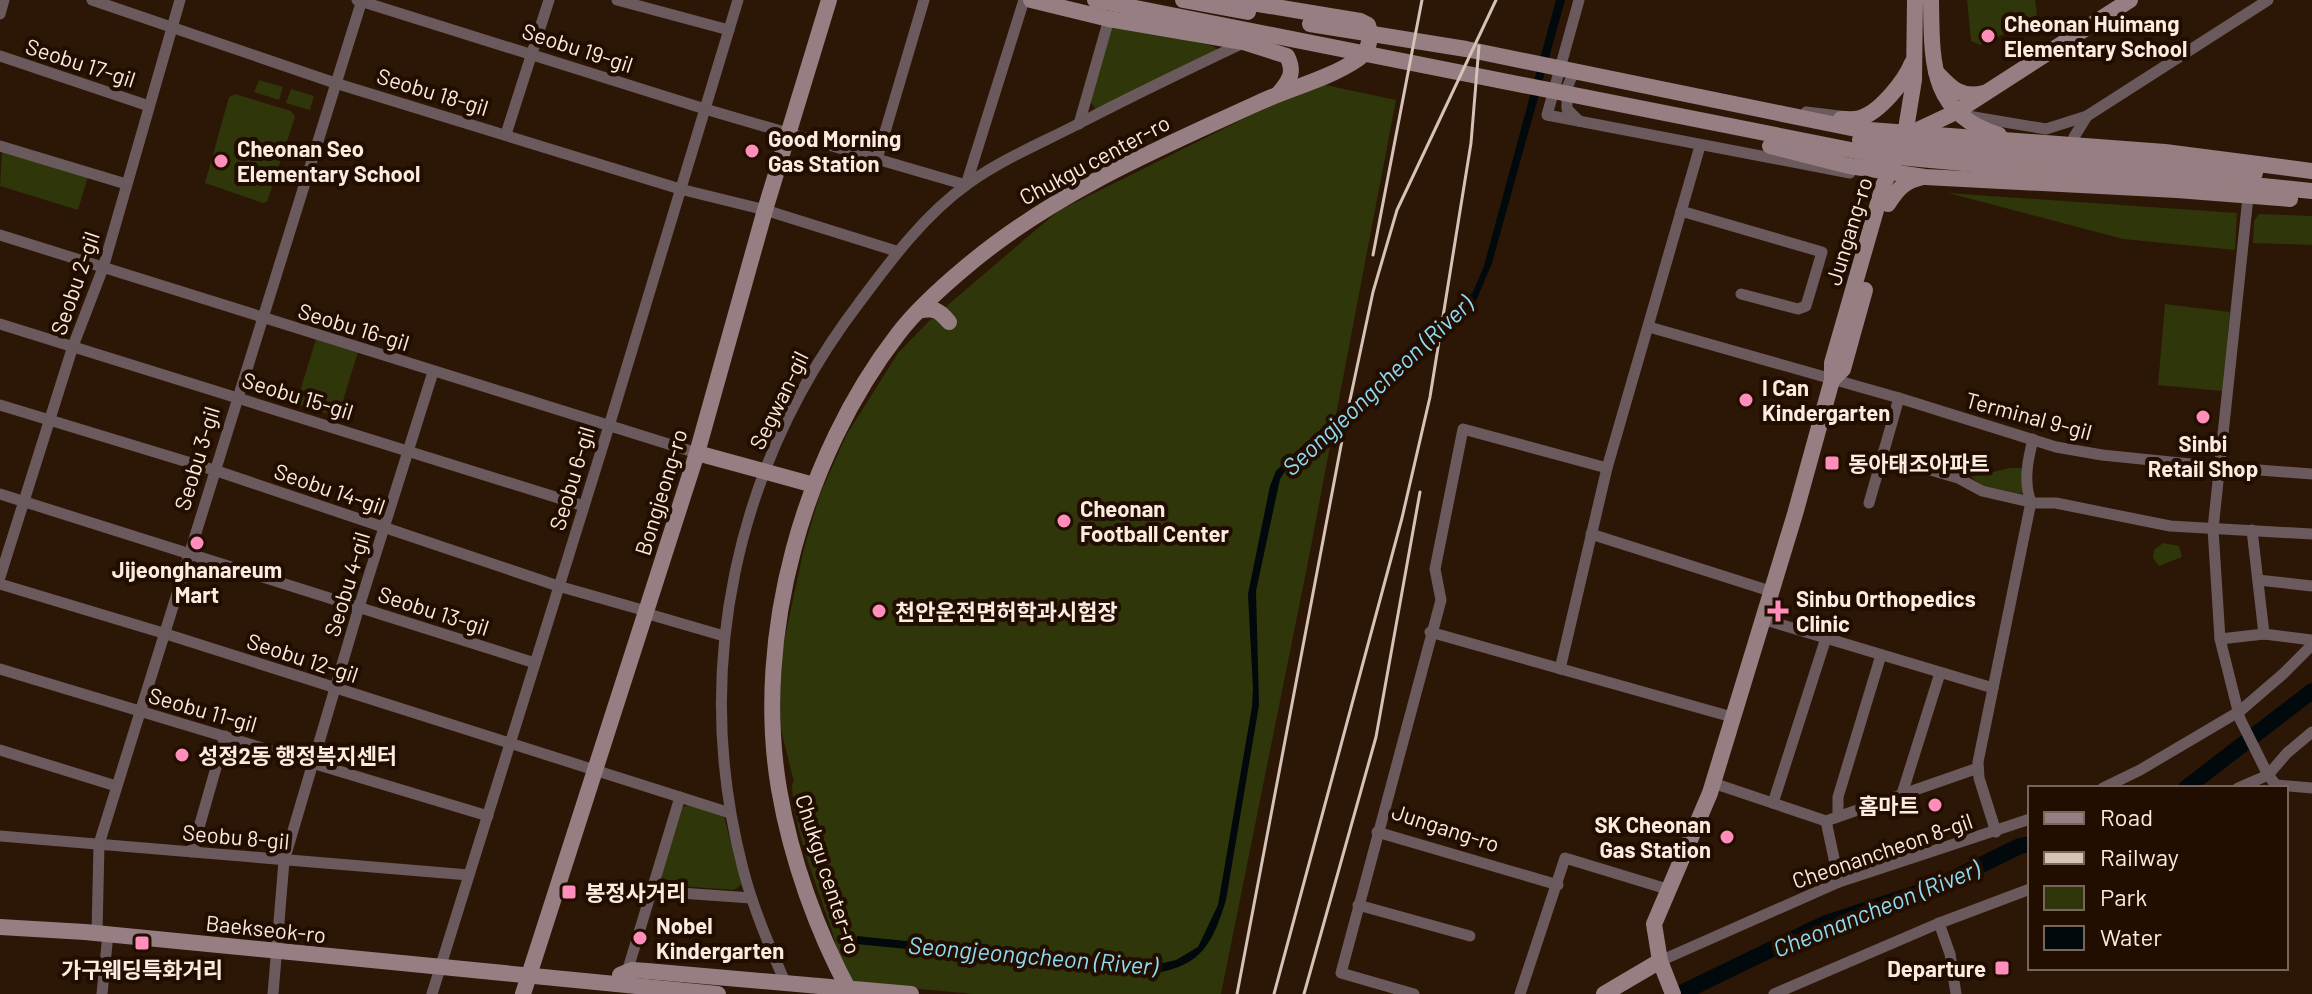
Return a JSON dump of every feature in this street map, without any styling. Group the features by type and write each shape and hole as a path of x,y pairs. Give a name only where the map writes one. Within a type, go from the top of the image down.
{"main road":[{"name":"Bongjeong-ro","path":"523,994 697,453 765,210 829,0"},
{"path":"1031,0 1109,19 1243,42 1287,56 1292,67 1290,81 1278,94"},
{"path":"1095,0 1876,155 2312,191"},
{"path":"1183,0 1466,49 1807,120 1907,135 2165,152 2312,171"},
{"name":"Chukgu center-ro","path":"849,991 823,940 786,826 775,761 773,671 785,581 814,485 841,426 892,342 918,311 1021,223 1067,194 1135,159 1343,68 1362,57 1369,45 1371,32 1368,25 1360,21 1234,0"},
{"path":"1907,135 1915,55 1915,0"},
{"path":"1931,0 1935,72 1944,98 1956,112 1982,130 2059,144"},
{"path":"1907,135 1956,112 2130,0"},
{"path":"1230,27 1410,71 1783,148 1855,171 1891,170 1925,177 2177,190 2312,178"},
{"path":"1354,32 1448,56 1797,129 1895,146 2137,161 2312,199"},
{"path":"1891,170 1918,102 1931,39"},
{"path":"1807,120 1861,118 1898,87 1915,55"},
{"path":"1935,72 1960,94 1973,96 1985,93"},
{"name":"Jungang-ro","path":"1832,380 1843,369 1888,204 1892,187 1891,170"},
{"name":"Jungang-ro","path":"1673,994 1662,967 1654,924 1713,783 1832,380 1832,363 1873,219 1891,170"},
{"path":"1855,171 1867,181 1876,196 1873,219"},
{"path":"1888,204 1900,186 1925,177"},
{"path":"918,311 930,308 940,311 949,322"},
{"path":"697,453 814,485"},
{"name":"Baekseok-ro","path":"0,927 102,934 439,968 528,975 621,977 813,994"},
{"path":"1604,994 1662,967"},
{"path":"621,977 785,982 849,991 911,994"},
{"path":"621,977 635,994"},
{"name":"Baekseok-ro","path":"621,977 718,994"}],"street":[{"path":"0,14 4,0"},
{"name":"Seobu 18-gil","path":"92,0 335,83 680,189 765,210 896,251"},
{"name":"Seobu 2-gil","path":"0,577 73,346 103,268 180,0"},
{"path":"506,134 549,0"},
{"path":"617,0 729,30"},
{"name":"Seobu 6-gil","path":"432,994 738,0"},
{"path":"877,159 924,0"},
{"path":"966,185 1024,0"},
{"path":"1579,0 1563,62 1567,109 1579,121"},
{"path":"1956,112 1973,118 2046,129 2087,116 2268,0"},
{"name":"Seobu 19-gil","path":"360,1 705,109 966,185"},
{"name":"Seobu 3-gil","path":"102,994 99,844 360,1"},
{"path":"1079,124 1109,19"},
{"name":"Segwan-gil","path":"785,982 751,898 730,813 721,666 735,563 750,509 794,403 830,341 896,251 966,185 1016,153 1243,42"},
{"name":"Seobu 17-gil","path":"0,56 149,106"},
{"path":"1563,62 1794,110 1861,118"},
{"name":"Jungang-ro","path":"1563,62 1547,115 1700,146 1855,171"},
{"path":"1567,88 1572,76 1591,67"},
{"path":"2082,146 2075,142 2074,137 2087,116"},
{"path":"0,146 126,184"},
{"path":"1560,669 1607,468 1700,146"},
{"path":"2243,184 2213,529 2220,639 2240,715 2268,775 2276,785 2312,788"},
{"name":"Jungang-ro","path":"1681,211 1822,252 1806,306 1798,309 1741,294"},
{"name":"Seobu 16-gil","path":"0,235 697,453"},
{"name":"Seobu 15-gil","path":"0,324 584,506"},
{"path":"1649,327 1832,380"},
{"name":"Seobu 4-gil","path":"273,994 284,861 433,372"},
{"name":"Terminal 9-gil","path":"1832,380 2056,447 2102,455 2312,474"},
{"path":"1869,503 1899,398"},
{"name":"Seobu 14-gil","path":"0,405 214,470 558,586 724,636"},
{"name":"Jungang-ro","path":"1558,885 1377,832 1441,600 1435,569 1463,429 1607,468"},
{"path":"1996,832 1978,768 2031,502 2026,466 2033,439"},
{"path":"1882,456 1958,478 1982,491 2031,502 2056,503 2170,526 2312,534"},
{"name":"Seobu 13-gil","path":"0,494 535,663"},
{"path":"2252,530 2264,634"},
{"path":"1591,534 1770,591"},
{"path":"2258,580 2312,586"},
{"name":"Seobu 12-gil","path":"0,584 730,813"},
{"path":"1762,619 1993,688"},
{"path":"1430,632 1732,717"},
{"path":"2220,639 2264,634 2312,642"},
{"path":"1773,803 1826,638"},
{"path":"2107,786 2240,715 2312,642"},
{"path":"1839,882 1832,818 1881,655"},
{"name":"Seobu 11-gil","path":"0,669 488,816"},
{"path":"1902,794 1940,673"},
{"path":"2243,786 2268,775 2287,753 2312,732"},
{"path":"192,852 225,736"},
{"path":"0,750 116,786"},
{"path":"1713,783 1832,818 1978,768"},
{"path":"621,977 652,891 680,797"},
{"name":"Cheonancheon 8-gil","path":"1662,967 1839,882 2028,820"},
{"path":"1377,832 1341,973 1414,994"},
{"name":"Seobu 8-gil","path":"0,836 469,875"},
{"path":"1520,994 1565,858 1667,889"},
{"path":"1774,994 1939,923 2028,890"},
{"path":"652,891 751,898"},
{"path":"1358,905 1470,936"},
{"path":"1939,923 1950,954 1956,994"}],"green space":[{"name":"Cheonan Huimang Elementary School","path":"1967,0 2035,0 2037,15 1980,45 1971,41"},
{"path":"1112,26 1217,49 1215,53 1096,110 1090,101"},
{"path":"259,80 283,87 279,100 254,92"},
{"name":"Cheonan Football Center","path":"1316,83 1396,100 1221,994 974,994 844,982 797,819 794,782 781,730 780,660 804,548 820,494 847,434 898,353 929,321 1058,211"},
{"path":"291,89 314,96 310,110 286,103"},
{"path":"235,94 291,111 295,117 267,202 205,183 229,97"},
{"path":"2,151 88,177 78,210 0,186"},
{"path":"1948,193 2237,213 2235,250 2123,239"},
{"path":"2259,214 2312,216 2312,245 2253,243 2254,221"},
{"path":"2165,304 2230,312 2222,391 2158,385"},
{"path":"316,339 358,352 338,417 296,404"},
{"path":"2010,468 2024,471 2022,494 1983,486 1971,477"},
{"path":"2163,543 2179,546 2182,557 2159,566 2153,558 2154,550"},
{"path":"689,805 724,817 742,884 734,890 667,885 661,876 683,807"}],"water":[{"name":"Seongjeongcheon (River)","path":"1556,0 1565,0 1492,263 1476,301 1289,465 1280,479 1256,591 1259,705 1226,900 1216,928 1203,950 1184,965 1155,973 856,944 857,936 1151,966 1176,960 1198,947 1218,905 1252,707 1248,594 1270,486 1276,471 1287,460 1473,292 1484,266"}],"waterway":[{"name":"Cheonancheon (River)","path":"2189,786 2312,691"},
{"name":"Cheonancheon (River)","path":"1679,994 1826,923 1938,886 2028,844"}],"railway":[{"path":"1373,255 1422,0"},
{"path":"1237,994 1373,292 1397,210 1496,0"},
{"path":"1274,994 1402,518 1430,397 1471,143 1479,46"},
{"path":"1304,994 1376,737 1420,492"}],"place":[{"name":"Cheonan Huimang Elementary School","path":"1988,36"},
{"name":"Good Morning Gas Station","path":"752,151"},
{"name":"Cheonan Seo Elementary School","path":"221,161"},
{"name":"I Can Kindergarten","path":"1746,400"},
{"name":"Sinbi Retail Shop","path":"2203,417"},
{"name":"동아태조아파트","path":"1832,463"},
{"name":"Cheonan Football Center","path":"1064,521"},
{"name":"Jijeonghanareum Mart","path":"197,543"},
{"name":"천안운전면허학과시험장","path":"879,611"},
{"name":"Sinbu Orthopedics Clinic","path":"1778,611"},
{"name":"성정2동 행정복지센터","path":"182,755"},
{"name":"홈마트","path":"1935,805"},
{"name":"SK Cheonan Gas Station","path":"1727,837"},
{"name":"봉정사거리","path":"569,892"},
{"name":"Nobel Kindergarten","path":"640,938"},
{"name":"가구웨딩특화거리","path":"142,943"},
{"name":"Departure","path":"2002,968"}]}
